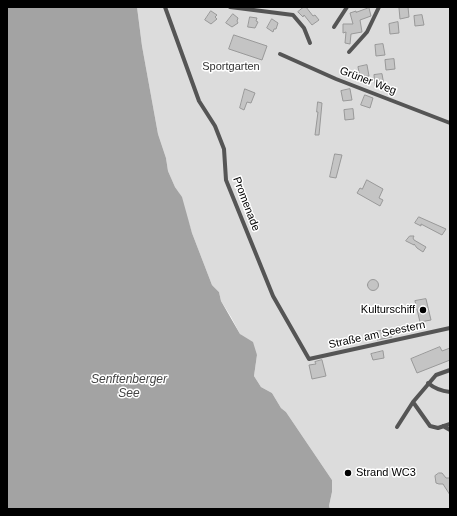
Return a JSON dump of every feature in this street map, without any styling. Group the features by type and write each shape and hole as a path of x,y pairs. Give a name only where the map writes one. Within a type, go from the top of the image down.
{"street":[{"name":"Promenade","path":"165,7 199,101 215,126 224,149 226,180 261,267 273,296 308,359"},
{"path":"230,7 293,15 304,28 310,42"},
{"path":"334,27 347,7"},
{"path":"349,52 367,32 379,7"},
{"name":"Grüner Weg","path":"280,54 336,79 450,123"},
{"name":"Straße am Seestern","path":"308,359 450,328"},
{"path":"397,427 428,383 436,375 450,370"},
{"path":"428,383 434,388 450,392"},
{"path":"414,402 430,426 438,428 450,424"},
{"path":"443,426 450,430"}],"green space":[{"name":"Sportgarten","path":"137,7 450,7 450,509 330,509 329,506 332,492 332,480 272,393 261,387 254,376 257,355 240,334 221,301 219,292 212,285 192,233 179,193 168,171 166,158 158,134 142,46"}],"water":[{"name":"Senftenberger See","path":"7,7 137,7 142,46 158,134 166,158 168,171 175,187 182,197 192,233 212,285 219,292 221,301 240,334 253,342 257,355 254,376 261,387 272,393 332,480 332,492 329,506 330,509 7,509"}],"building":[{"path":"306,7 313,16 315,15 319,20 312,25 304,15 303,17 298,12"},
{"path":"408,7 409,17 400,19 399,8"},
{"path":"369,8 371,16 360,20 362,32 351,34 350,44 345,43 346,32 343,33 343,24 353,24 350,13"},
{"path":"211,11 217,15 215,17 217,19 211,24 205,20"},
{"path":"233,14 238,18 238,23 232,27 226,23"},
{"path":"422,15 424,25 415,26 414,16"},
{"path":"250,17 257,18 256,21 258,22 255,28 248,27"},
{"path":"272,19 278,23 273,32 267,28"},
{"path":"398,22 399,33 390,34 389,24"},
{"path":"234,35 267,46 262,60 229,49"},
{"path":"383,44 385,55 376,56 375,45"},
{"path":"394,59 395,69 386,70 385,60"},
{"path":"367,65 369,76 360,77 358,67"},
{"path":"382,74 384,85 375,86 374,75"},
{"path":"245,89 255,93 251,103 247,102 244,110 240,108"},
{"path":"350,89 352,100 343,101 341,91"},
{"path":"365,95 373,98 370,108 361,105"},
{"path":"318,102 322,103 319,135 315,135 318,112"},
{"path":"353,109 354,119 345,120 344,110"},
{"path":"335,154 342,155 336,178 330,177"},
{"path":"367,180 383,189 379,198 383,200 380,206 357,193 360,188 362,189"},
{"path":"419,217 446,229 442,235 421,224 421,226 415,223"},
{"path":"410,236 414,236 414,240 426,247 423,252 414,244 406,241"},
{"path":"373,279 377,281 379,285 377,289 373,291 369,289 367,285 369,281"},
{"name":"Kulturschiff","path":"426,299 431,320 420,322 415,301"},
{"path":"390,329 392,337 377,340 375,332"},
{"path":"440,347 442,351 450,348 450,360 417,373 411,359"},
{"path":"383,351 384,358 373,360 371,354"},
{"path":"322,360 326,376 312,379 309,365 316,364 315,362"},
{"path":"442,473 446,478 450,478 450,495 443,484 436,483 435,476"}],"place":[{"name":"Kulturschiff","path":"423,310"},
{"name":"Strand WC3","path":"348,473"}]}
